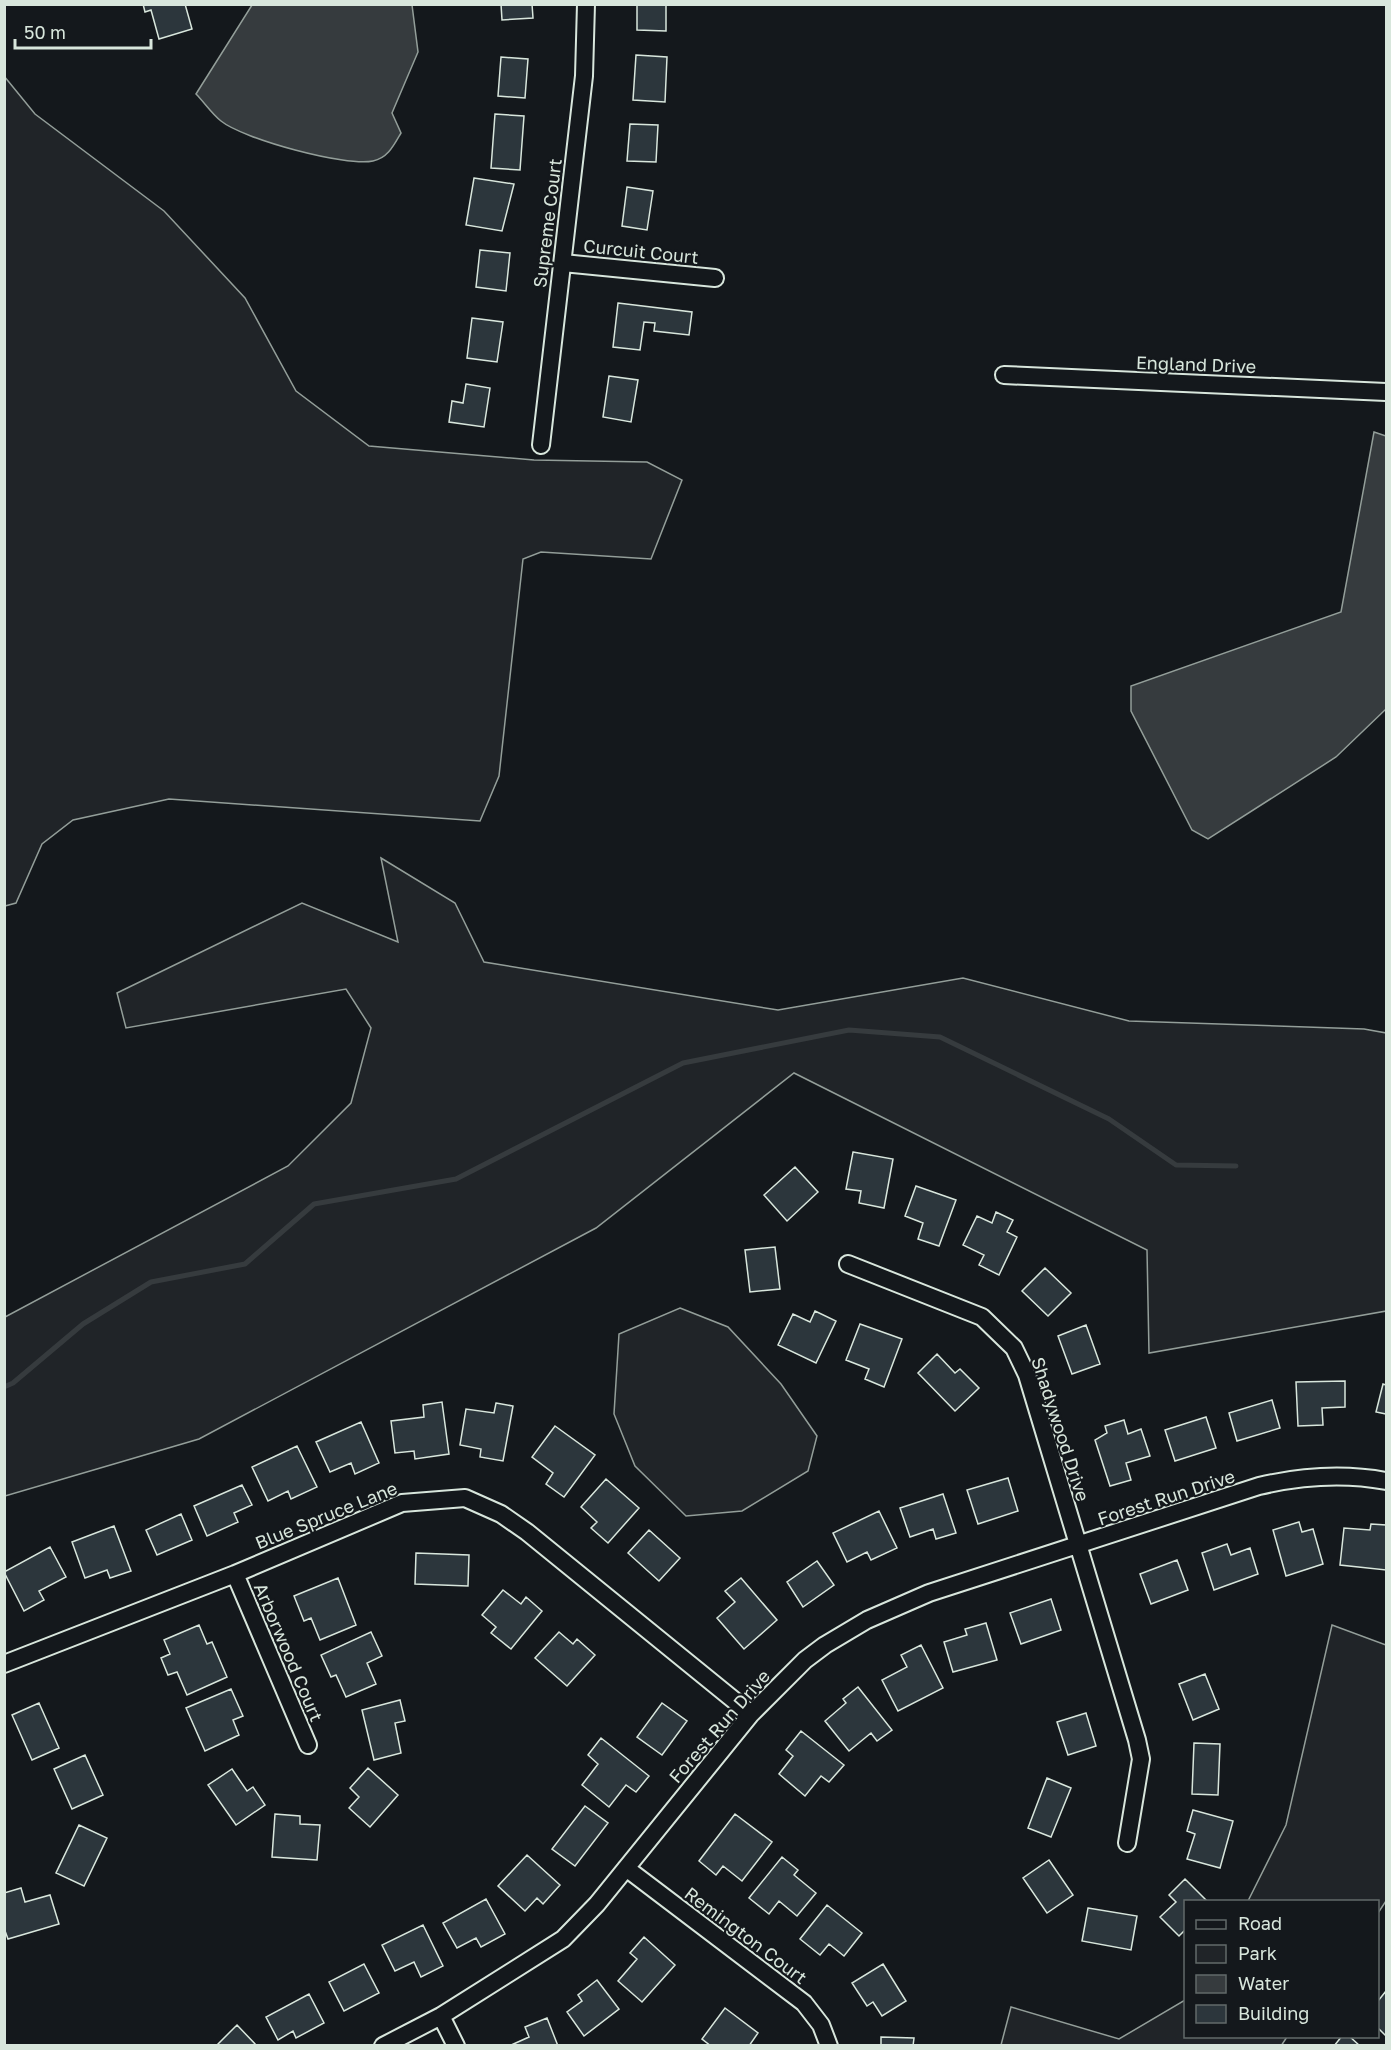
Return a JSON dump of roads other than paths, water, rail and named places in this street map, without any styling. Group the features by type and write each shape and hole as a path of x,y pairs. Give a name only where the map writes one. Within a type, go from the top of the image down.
{"street":[{"name":"Supreme Court","path":"541,445 584,76 586,4"},
{"name":"Curcuit Court","path":"563,263 715,278"},
{"name":"England Drive","path":"1004,375 1386,392"},
{"name":"Shadywood Drive","path":"848,1264 982,1317 1014,1348 1027,1375 1141,1759 1127,1843"},
{"name":"Forest Run Drive","path":"383,2046 441,2016 563,1939 626,1868 751,1714 805,1660 867,1620 929,1593 1287,1479 1325,1475 1386,1481"},
{"name":"Blue Spruce Lane","path":"4,1664 235,1574 402,1503 465,1498 501,1514 527,1532 751,1714"},
{"name":"Arborwood Court","path":"235,1574 308,1744"},
{"name":"Remington Court","path":"626,1868 804,2003 821,2025 829,2046"},
{"path":"441,2016 456,2046"}],"water":[{"path":"252,5 412,5 418,52 392,113 401,133 387,154 373,161 360,162 319,156 250,136 221,121 211,111 196,94"},
{"path":"1374,432 1386,436 1386,709 1336,757 1208,839 1192,830 1131,711 1131,686 1341,612"}],"waterway":[{"path":"4,1387 13,1383 83,1324 151,1282 245,1264 314,1204 456,1179 683,1063 849,1030 940,1037 1109,1119 1176,1165 1236,1166"}]}
